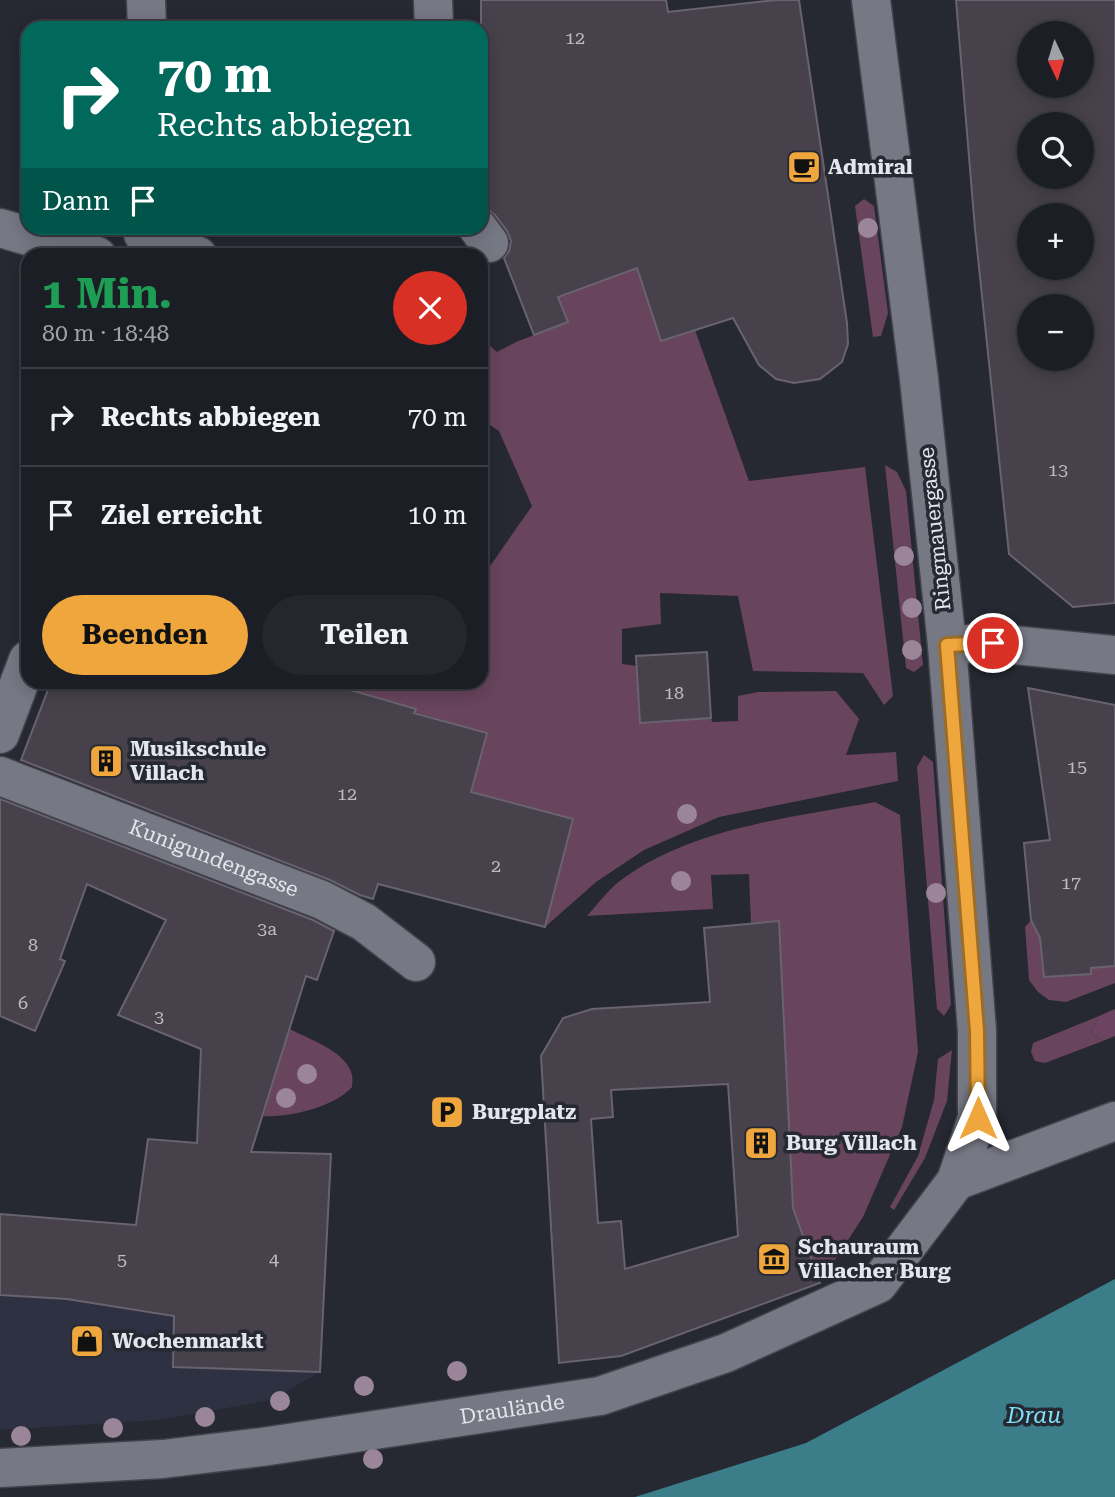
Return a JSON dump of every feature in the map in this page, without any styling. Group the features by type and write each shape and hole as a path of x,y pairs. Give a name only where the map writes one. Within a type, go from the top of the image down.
{"street":[{"path":"146,0 147,21"},
{"path":"433,0 434,21"},
{"name":"Ringmauergasse","path":"871,0 919,379 947,645 977,1031 978,1118 956,1181"},
{"path":"0,228 21,234"},
{"path":"24,235 69,248"},
{"path":"143,239 172,248"},
{"path":"947,645 993,643 1115,655"},
{"path":"4,713 21,675"},
{"name":"Kunigundengasse","path":"0,776 322,900 364,922 416,962"},
{"path":"956,1181 1115,1121"},
{"name":"Draulände","path":"0,1468 163,1459 225,1452 383,1431 600,1396 726,1353 878,1284 956,1181"}],"shaded area":[{"path":"864,199 874,206 888,313 881,336 873,337 855,206"},
{"path":"637,268 661,341 695,330 749,481 865,467 893,696 884,705 863,673 753,671 738,596 660,593 661,624 622,629 622,664 637,666 711,718 712,722 738,721 738,696 758,692 836,691 859,719 846,755 896,752 898,781 719,817 644,850 596,882 545,927 573,819 528,807 523,824 466,808 487,733 348,689 488,689 488,569 532,506 499,431 488,424 488,344 497,352 568,322 558,297"},
{"path":"885,465 897,472 906,491 923,665 914,672 906,668"},
{"path":"924,755 933,762 951,1005 944,1016 937,1009 917,767"},
{"path":"875,802 900,815 918,1052 902,1127 863,1217 820,1283 793,1208 779,921 751,924 749,874 711,875 713,909 587,916 619,882 651,861 681,847 778,819"},
{"path":"1031,920 1040,938 1044,977 1091,974 1091,968 1115,966 1115,983 1066,1002 1049,1000 1038,992 1029,980 1025,927"},
{"path":"1115,1009 1115,1036 1103,1041 1091,1033 1099,1016"},
{"path":"1099,1016 1091,1033 1103,1041 1045,1063 1035,1061 1031,1052 1033,1043"},
{"path":"290,1029 332,1050 341,1058 352,1076 352,1087 334,1100 310,1110 263,1116"},
{"path":"952,1050 947,1101 925,1158 894,1210 890,1207 918,1156 934,1100 938,1059"},
{"name":"Wochenmarkt","path":"0,1295 67,1299 174,1316 173,1367 320,1372 271,1400 158,1420 0,1430"}],"water":[{"name":"Drau","path":"1115,1279 1115,1497 635,1497 806,1443"}],"building":[{"path":"481,0 666,0 668,12 799,0 847,323 848,344 842,362 820,379 794,383 776,379 759,365 733,318 661,341 637,268 558,297 568,322 534,335 504,258 511,241 507,231 488,210 488,21 481,21"},
{"path":"956,0 1115,0 1115,603 1073,607 1009,554 975,229"},
{"path":"707,652 711,718 640,723 636,656"},
{"path":"1028,688 1115,705 1115,966 1091,968 1091,974 1044,977 1040,938 1031,920 1024,843 1050,840"},
{"path":"48,689 347,689 416,709 414,713 487,733 471,792 573,819 545,927 378,884 373,899 360,895 330,880 21,760"},
{"path":"0,799 313,920 334,931 317,980 306,976 251,1152 331,1154 320,1372 173,1367 174,1316 67,1299 0,1295 0,1214 136,1225 148,1139 197,1143 201,1049 118,1015 166,920 87,884 60,959 65,961 35,1031 0,1016"},
{"name":"Burg Villach","path":"779,921 793,1208 820,1283 621,1356 559,1363 541,1056 563,1018 592,1009 710,1002 704,928","holes":["728,1084 738,1236 625,1269 621,1221 598,1223 591,1119 613,1117 611,1090"]}],"place":[{"name":"Admiral","path":"804,167"},
{"name":"Musikschule Villach","path":"106,761"},
{"name":"Burgplatz","path":"447,1112"},
{"name":"Burg Villach","path":"761,1143"},
{"name":"Schauraum Villacher Burg","path":"774,1259"},
{"name":"Wochenmarkt","path":"87,1341"}],"route":[{"path":"978,1118 977,1031 947,645 993,643"}]}
